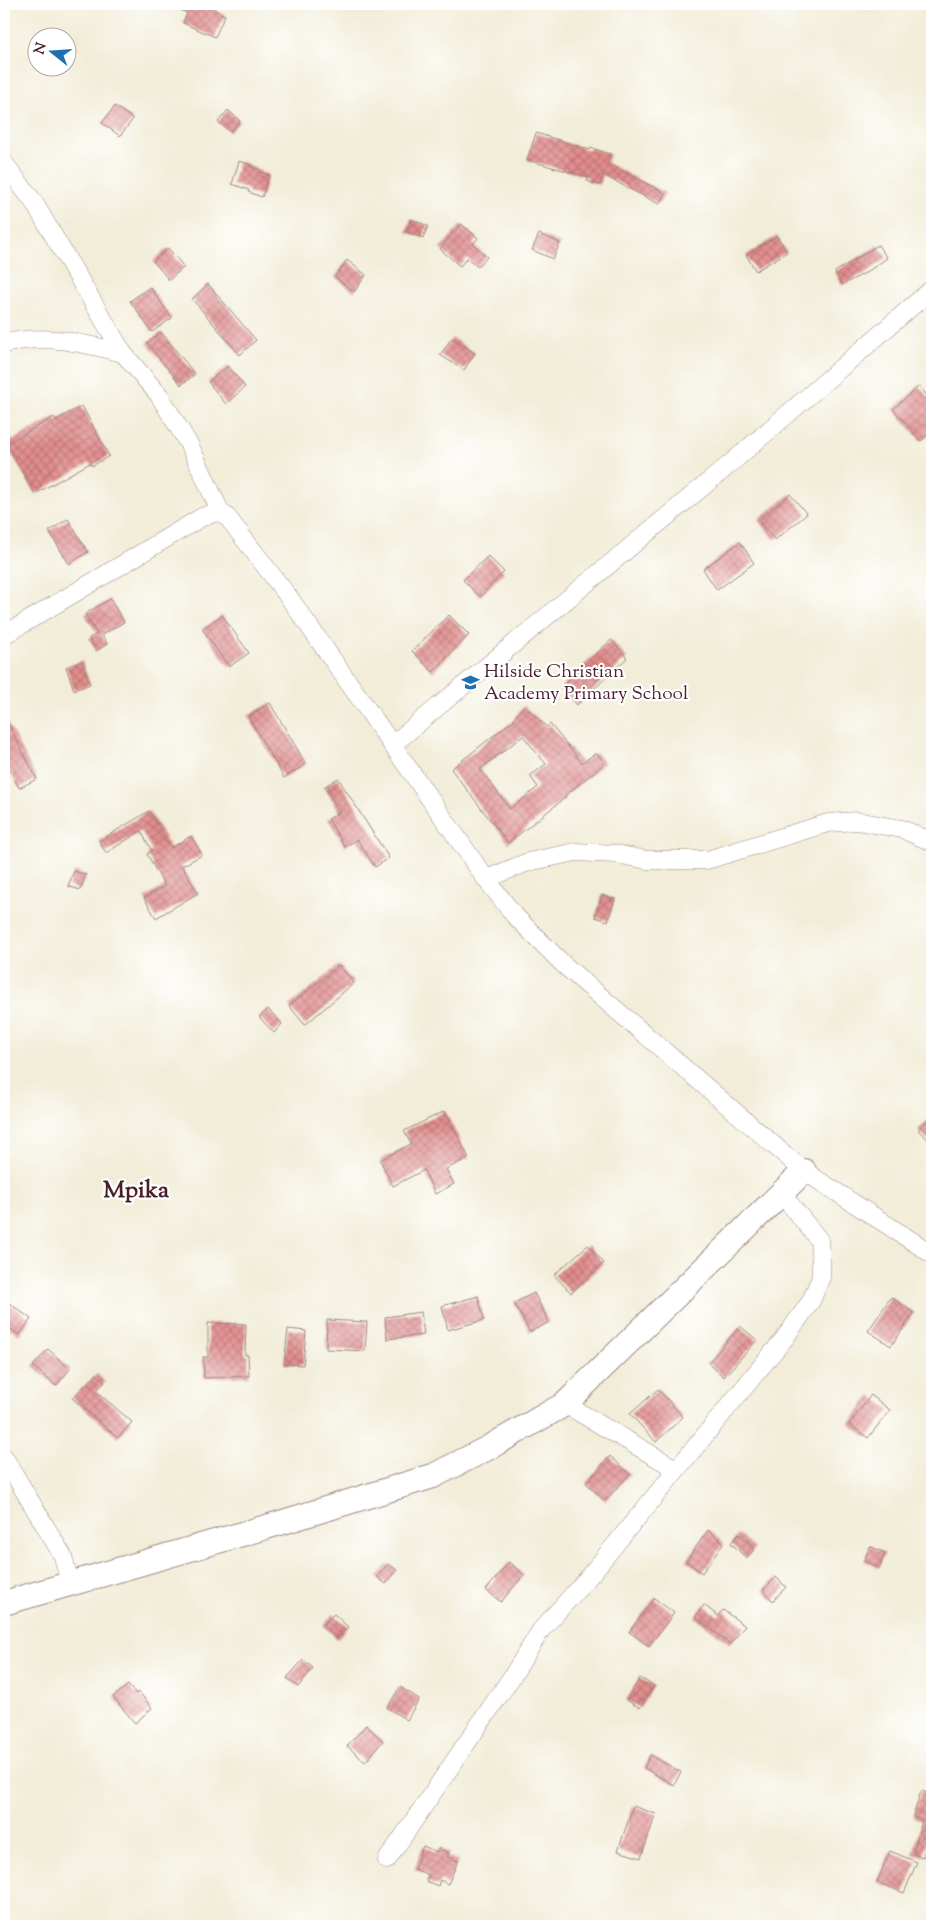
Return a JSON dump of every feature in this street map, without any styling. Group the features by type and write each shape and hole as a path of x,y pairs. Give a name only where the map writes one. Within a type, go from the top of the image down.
{"main road":[{"path":"4,1603 280,1523 433,1476 488,1448 565,1404 804,1171"}],"street":[{"path":"4,163 32,201 123,352 159,395 190,446 220,511 228,518 288,596 486,879 514,915 564,965 804,1171 932,1254"},
{"path":"392,745 730,464 932,289"},
{"path":"4,344 22,339 66,340 123,352"},
{"path":"4,634 202,517 220,511"},
{"path":"486,879 528,862 576,852 616,854 647,860 707,860 828,823 857,821 902,829 932,842"},
{"path":"387,1860 513,1675 540,1630 586,1580 784,1339 811,1301 821,1277 819,1240 781,1194"},
{"path":"565,1404 676,1469"},
{"path":"4,1457 63,1556 70,1584"}],"building":[{"path":"167,4 217,4 214,10 225,15 215,37 183,23 187,13"},
{"path":"115,106 133,119 120,136 102,123"},
{"path":"228,110 240,121 230,132 218,122"},
{"path":"536,133 590,150 591,148 610,154 607,163 665,193 659,204 603,175 600,185 587,181 588,177 527,160"},
{"path":"239,161 269,175 262,197 232,184"},
{"path":"411,219 428,226 423,238 406,232"},
{"path":"461,224 478,238 473,244 487,257 478,267 467,258 460,266 440,249"},
{"path":"539,234 560,243 553,259 532,250"},
{"path":"777,236 787,252 756,271 746,255"},
{"path":"878,245 887,258 867,272 842,285 835,272"},
{"path":"168,248 184,267 169,280 153,261"},
{"path":"347,260 366,275 354,292 335,277"},
{"path":"208,284 256,340 240,355 192,299"},
{"path":"150,287 172,318 152,332 130,301"},
{"path":"161,332 195,374 181,385 147,343"},
{"path":"452,338 475,353 464,370 440,355"},
{"path":"228,366 245,387 226,404 208,382"},
{"path":"919,386 932,401 932,431 921,441 893,409"},
{"path":"82,406 109,456 92,466 90,463 35,494 6,444 54,417 56,420"},
{"path":"790,494 807,514 775,540 758,520"},
{"path":"68,519 88,552 69,564 49,531"},
{"path":"740,542 754,563 717,590 703,569"},
{"path":"488,556 504,572 480,597 463,580"},
{"path":"110,599 124,622 102,635 107,644 96,651 89,638 97,634 85,614"},
{"path":"222,615 249,653 229,667 202,629"},
{"path":"449,615 469,635 433,672 412,651"},
{"path":"611,640 627,658 577,705 561,687"},
{"path":"82,661 90,684 74,690 66,667"},
{"path":"270,703 306,764 284,778 248,716"},
{"path":"524,706 547,727 550,724 582,763 596,753 605,763 508,843 451,769 514,718","holes":["523,736 546,764 530,776 538,787 510,809 480,769"]},
{"path":"4,716 37,779 19,788 4,759"},
{"path":"338,778 389,858 375,867 357,839 345,847 328,819 340,812 324,787"},
{"path":"149,811 171,848 191,836 202,855 182,866 198,893 156,918 144,898 165,886 147,854 152,851 141,831 106,853 99,841"},
{"path":"74,871 86,875 80,890 68,886"},
{"path":"602,895 615,899 608,921 595,917"},
{"path":"339,965 354,983 305,1025 289,1006"},
{"path":"268,1009 282,1024 274,1033 259,1017"},
{"path":"445,1111 469,1158 446,1169 454,1184 435,1194 424,1170 393,1186 380,1160 411,1144 404,1131"},
{"path":"932,1115 932,1143 918,1130"},
{"path":"588,1245 604,1263 571,1293 554,1275"},
{"path":"534,1293 549,1322 530,1332 514,1303"},
{"path":"478,1296 484,1320 448,1330 442,1306"},
{"path":"891,1297 914,1313 891,1346 868,1331"},
{"path":"4,1299 31,1319 19,1335 4,1324"},
{"path":"421,1312 424,1335 387,1339 385,1317"},
{"path":"327,1320 367,1322 365,1351 326,1349"},
{"path":"208,1323 246,1324 245,1355 248,1355 249,1376 204,1378 203,1357 208,1357"},
{"path":"740,1326 757,1340 724,1377 708,1363"},
{"path":"288,1329 306,1331 303,1365 284,1364"},
{"path":"48,1349 70,1369 56,1386 33,1366"},
{"path":"97,1374 105,1382 96,1391 132,1422 118,1438 72,1398"},
{"path":"658,1389 683,1417 656,1442 630,1414"},
{"path":"871,1395 890,1410 868,1438 849,1424"},
{"path":"610,1456 630,1474 605,1501 586,1483"},
{"path":"708,1530 724,1543 702,1573 686,1561"},
{"path":"739,1534 755,1549 746,1558 731,1543"},
{"path":"870,1546 885,1553 879,1568 864,1561"},
{"path":"509,1562 524,1575 501,1602 486,1590"},
{"path":"388,1564 397,1570 386,1584 377,1577"},
{"path":"776,1577 786,1587 773,1601 763,1590"},
{"path":"654,1598 674,1613 649,1646 629,1632"},
{"path":"704,1605 718,1616 723,1610 745,1626 730,1644 695,1617"},
{"path":"334,1614 348,1627 337,1639 323,1625"},
{"path":"303,1660 313,1668 298,1687 287,1678"},
{"path":"640,1678 654,1686 640,1708 626,1700"},
{"path":"128,1685 136,1694 139,1692 152,1708 135,1723 113,1697"},
{"path":"400,1687 419,1699 407,1720 387,1708"},
{"path":"366,1725 383,1741 365,1762 347,1746"},
{"path":"650,1755 681,1772 674,1785 644,1768"},
{"path":"921,1791 932,1794 932,1825 923,1857 913,1854 922,1820 913,1817"},
{"path":"633,1806 656,1814 641,1858 618,1851"},
{"path":"423,1846 437,1852 439,1848 449,1853 447,1857 458,1861 448,1884 440,1880 438,1886 426,1881 429,1875 414,1869"},
{"path":"890,1851 917,1862 904,1893 877,1882"}],"place":[{"name":"Hilside Christian Academy Primary School","path":"470,683"}],"district":[{"name":"Mpika","path":"136,1191"}]}
